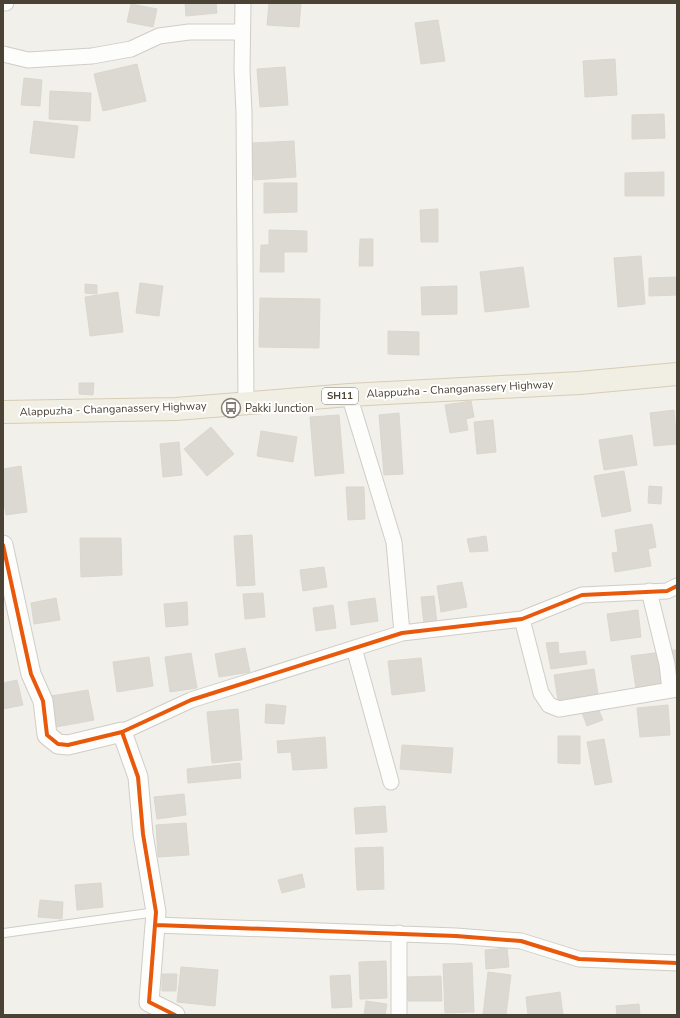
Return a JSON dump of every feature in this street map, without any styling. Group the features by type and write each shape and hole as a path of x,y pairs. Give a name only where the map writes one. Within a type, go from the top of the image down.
{"main road":[{"name":"Alappuzha - Changanassery Highway","path":"3,412 176,409 349,395 579,383 677,374"}],"street":[{"path":"242,3 246,403"},
{"path":"3,54 28,60 92,56 131,49 159,36 189,32 242,32"},
{"path":"349,395 394,542 402,633"},
{"path":"3,545 32,674 43,701 47,735 58,744 68,744 122,732 191,700 402,633 522,619 582,595 666,591 677,586"},
{"path":"522,619 541,693 549,705 559,709 673,690 649,592"},
{"path":"354,648 391,782"},
{"path":"122,732 138,777 143,834 156,919 149,1002 175,1015"},
{"path":"156,919 521,941 579,959 677,963"},
{"path":"399,933 399,1015"}],"lane":[{"path":"4,933 156,919"}],"building":[{"path":"185,3 216,3 217,13 186,16"},
{"path":"269,3 301,3 299,27 267,25"},
{"path":"131,4 157,9 153,27 127,22"},
{"path":"438,20 445,61 421,64 415,23"},
{"path":"615,59 617,95 585,97 583,61"},
{"path":"137,64 146,101 103,111 94,74"},
{"path":"285,67 288,105 260,107 257,69"},
{"path":"24,78 42,80 40,106 21,105"},
{"path":"50,91 91,93 90,121 49,119"},
{"path":"664,114 665,138 632,139 632,115"},
{"path":"34,121 78,126 74,158 30,153"},
{"path":"294,141 296,177 254,180 252,143"},
{"path":"664,172 664,196 625,196 625,173"},
{"path":"264,183 297,183 297,212 264,213"},
{"path":"438,209 438,242 421,242 420,210"},
{"path":"269,230 307,231 307,252 284,252 284,272 260,272 261,245 269,245"},
{"path":"360,239 373,239 373,266 359,266"},
{"path":"641,256 645,304 618,307 614,258"},
{"path":"523,267 529,307 485,312 480,272"},
{"path":"677,277 677,295 649,296 649,278"},
{"path":"140,283 163,286 159,316 136,313"},
{"path":"85,284 97,285 97,294 85,293"},
{"path":"457,286 457,314 422,315 421,287"},
{"path":"118,292 123,332 90,336 85,297"},
{"path":"260,298 320,299 319,348 259,347"},
{"path":"388,331 419,332 419,355 388,354"},
{"path":"79,383 94,383 93,395 79,394"},
{"path":"471,401 474,417 466,419 468,430 450,433 445,405"},
{"path":"674,410 677,444 654,446 650,413"},
{"path":"399,413 403,474 384,475 379,415"},
{"path":"339,415 344,473 315,476 310,417"},
{"path":"493,420 496,452 477,454 474,422"},
{"path":"211,427 234,454 207,476 184,449"},
{"path":"261,431 297,437 293,462 257,456"},
{"path":"632,435 637,465 604,470 599,440"},
{"path":"179,442 182,475 163,477 160,444"},
{"path":"21,466 27,512 6,515 3,498 3,469"},
{"path":"624,471 631,511 602,517 594,476"},
{"path":"649,486 662,487 661,504 648,503"},
{"path":"346,487 364,487 365,519 348,520"},
{"path":"652,524 656,547 648,549 651,566 615,572 612,553 618,552 615,530"},
{"path":"252,535 255,585 237,586 234,536"},
{"path":"486,536 488,551 470,552 467,539"},
{"path":"80,538 121,538 122,575 81,577"},
{"path":"324,567 327,587 303,591 300,570"},
{"path":"462,582 467,607 441,612 437,586"},
{"path":"263,593 265,617 245,619 243,594"},
{"path":"434,596 437,624 424,625 421,597"},
{"path":"56,598 60,620 34,624 31,603"},
{"path":"375,598 378,621 351,625 348,602"},
{"path":"187,602 188,625 166,627 164,604"},
{"path":"333,605 336,628 316,631 313,608"},
{"path":"638,610 641,637 611,641 607,614"},
{"path":"558,642 559,654 585,651 587,664 551,669 546,643"},
{"path":"245,648 250,672 219,677 215,654"},
{"path":"668,650 677,650 677,677 670,677"},
{"path":"662,652 667,684 636,689 631,656"},
{"path":"191,653 197,688 170,692 165,657"},
{"path":"149,657 153,686 117,692 113,662"},
{"path":"421,658 425,691 392,695 388,661"},
{"path":"594,669 598,694 558,700 554,675"},
{"path":"17,680 23,705 3,709 3,683"},
{"path":"88,690 94,720 56,727 51,696"},
{"path":"266,704 286,706 284,724 265,723"},
{"path":"596,704 603,720 587,726 581,710"},
{"path":"668,705 670,735 640,737 637,708"},
{"path":"238,709 242,760 212,763 207,712"},
{"path":"558,736 580,736 580,764 558,763"},
{"path":"325,737 327,768 293,770 291,752 278,753 277,741"},
{"path":"604,739 612,782 595,785 587,742"},
{"path":"402,745 453,748 451,773 400,769"},
{"path":"240,763 241,778 188,783 187,769"},
{"path":"184,794 186,815 157,819 154,797"},
{"path":"385,806 387,832 356,834 354,808"},
{"path":"186,823 189,855 158,857 156,825"},
{"path":"383,847 384,889 357,890 355,848"},
{"path":"302,874 305,887 282,893 278,880"},
{"path":"101,883 103,907 77,910 75,885"},
{"path":"40,900 63,902 62,919 38,917"},
{"path":"507,948 509,967 486,969 485,950"},
{"path":"386,961 387,998 360,999 359,962"},
{"path":"472,963 474,1012 445,1013 443,964"},
{"path":"181,967 218,970 215,1006 177,1002"},
{"path":"488,972 511,975 506,1015 483,1015"},
{"path":"162,974 177,974 176,991 162,991"},
{"path":"350,975 352,1007 332,1008 330,976"},
{"path":"441,976 442,1001 408,1001 407,977"},
{"path":"560,992 563,1015 528,1015 526,997"},
{"path":"366,1001 387,1004 385,1015 364,1015"},
{"path":"639,1004 640,1015 617,1015 616,1006"}],"cycle path":[{"path":"3,545 31,674 43,701 47,735 58,744 68,745 122,732 138,777 143,834 156,912 149,1002 175,1015"},
{"path":"122,732 191,700 402,633 522,619 582,595 667,591 677,586"},
{"path":"156,925 456,936 521,941 579,959 677,963"}],"place":[{"name":"Pakki Junction","path":"231,408"}]}
